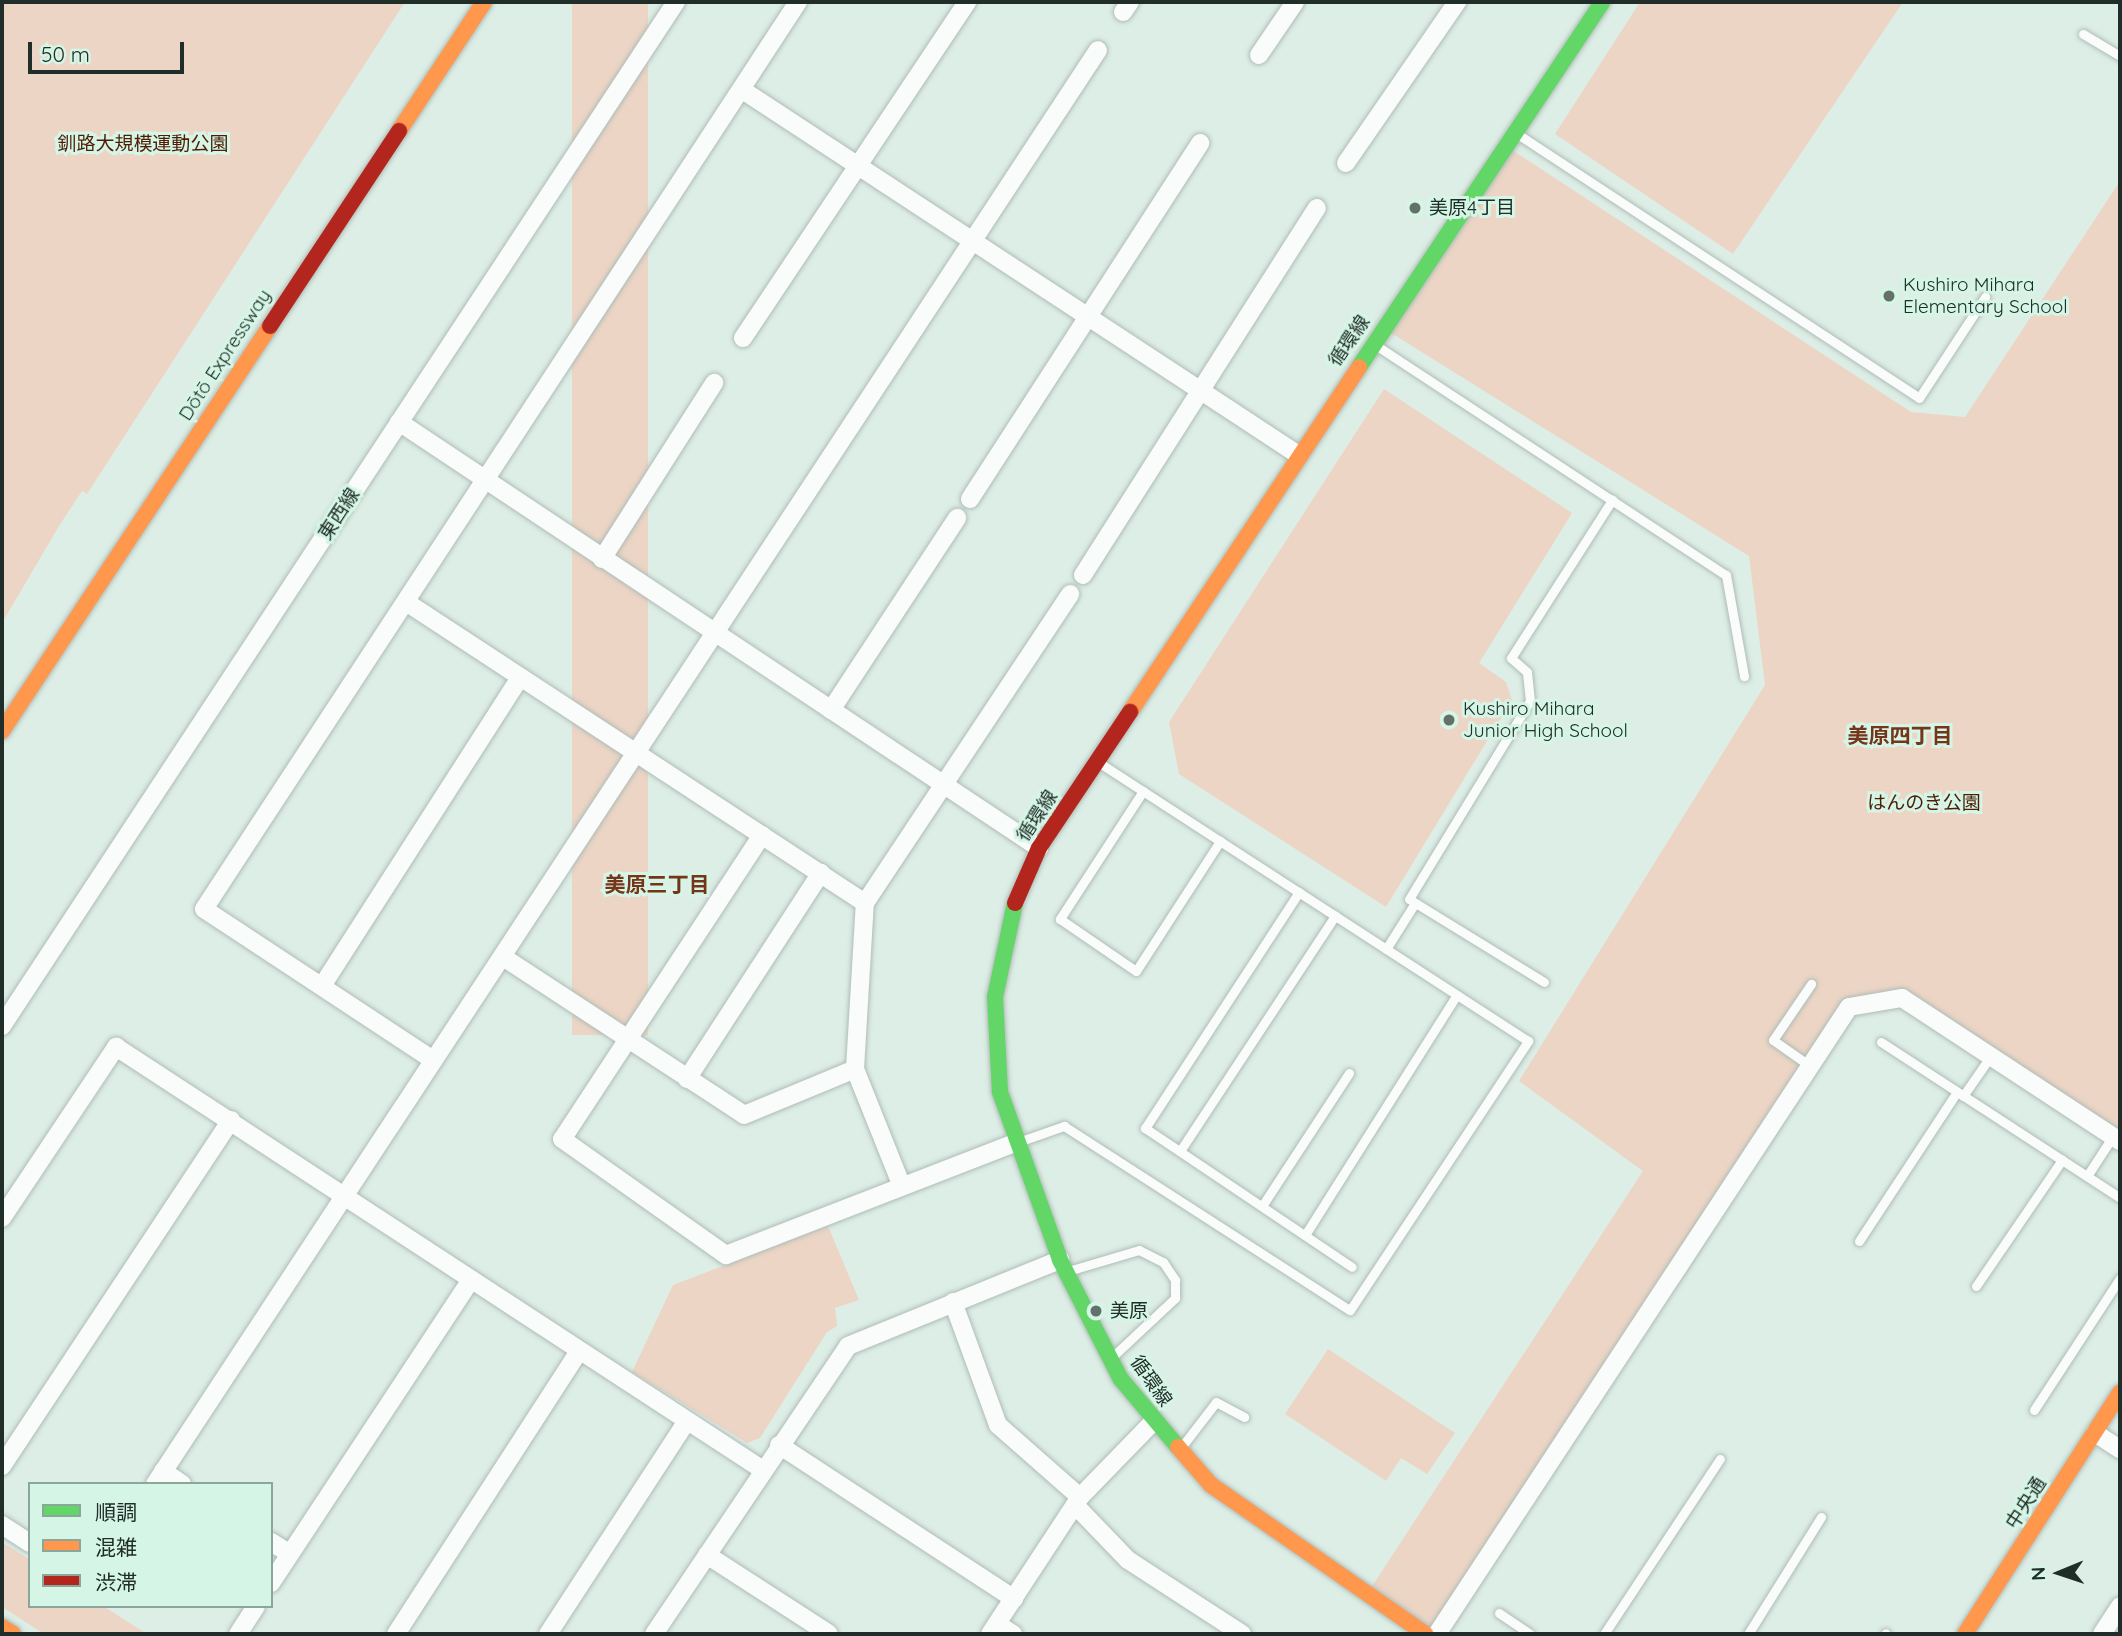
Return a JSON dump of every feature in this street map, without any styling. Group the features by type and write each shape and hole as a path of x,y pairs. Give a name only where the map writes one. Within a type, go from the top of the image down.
{"main road":[{"name":"Dōtō Expressway","path":"2,707 466,2"},
{"name":"Dōtō Expressway","path":"2,731 484,2"},
{"name":"循環線","path":"1425,1634 1297,1550 1211,1485 1153,1422 1110,1359 1063,1266 1017,1142 998,1080 995,997 1009,917 1040,848 1297,454 1602,2"},
{"name":"中央通","path":"1965,1634 2120,1393"},
{"path":"2,1627 13,1634"}],"street":[{"name":"東西線","path":"2,1026 676,2"},
{"path":"433,1060 204,909 744,91 798,2"},
{"path":"743,338 967,2"},
{"path":"1259,55 1295,2"},
{"path":"1346,163 1457,2"},
{"path":"159,1478 1098,50"},
{"path":"744,91 1088,320 1297,454"},
{"path":"970,499 1200,143"},
{"path":"1083,575 1203,392 1317,208"},
{"path":"602,559 715,383"},
{"path":"399,422 486,484 945,783 1040,848"},
{"path":"831,710 957,518"},
{"path":"901,1184 855,1069 865,903 1070,594"},
{"path":"406,602 865,903"},
{"path":"322,986 520,678"},
{"path":"762,835 562,1139 726,1255 901,1184 1017,1142"},
{"path":"687,1079 821,873"},
{"path":"503,957 744,1115 855,1069"},
{"path":"1437,1634 1849,1007 1902,998 2116,1138"},
{"path":"2,1218 116,1047 231,1120 685,1422 763,1470"},
{"path":"2,1466 231,1120"},
{"path":"654,1634 848,1346 953,1302 1063,1266"},
{"path":"273,1580 471,1280"},
{"path":"953,1302 998,1424 1077,1501 1128,1560 1242,1634"},
{"path":"396,1634 579,1351"},
{"path":"548,1634 685,1422"},
{"path":"1013,1634 994,1629 1077,1501 1153,1422"},
{"path":"2095,1433 2120,1449"},
{"path":"779,1445 1014,1599"},
{"path":"2,1525 28,1542"},
{"path":"273,1543 290,1554"},
{"path":"707,1555 829,1634"},
{"path":"2102,1634 2120,1606"},
{"path":"239,1634 256,1608"}],"lane":[{"path":"2083,34 2120,56"},
{"path":"1515,132 1919,398 1985,297"},
{"path":"1373,343 1726,575 1744,676"},
{"path":"1544,982 1409,899 1530,701 1527,671 1511,658 1612,500"},
{"path":"1017,1142 1065,1126 1350,1310 1528,1041 1097,761"},
{"path":"1143,791 1060,919 1136,971 1220,841"},
{"path":"1299,892 1145,1128 1352,1267"},
{"path":"1386,948 1415,903"},
{"path":"1180,1152 1335,916"},
{"path":"1810,1066 1773,1040 1811,984"},
{"path":"1305,1235 1457,995"},
{"path":"1881,1042 2120,1198"},
{"path":"1859,1241 1960,1094 1990,1057"},
{"path":"1262,1206 1349,1073"},
{"path":"2087,1176 2116,1138"},
{"path":"1976,1286 2062,1160"},
{"path":"1063,1266 1139,1250 1163,1262 1175,1280 1175,1298 1110,1359"},
{"path":"2034,1410 2120,1278"},
{"path":"1179,1450 1216,1402 1244,1416"},
{"path":"1604,1634 1720,1459"},
{"path":"1748,1634 1821,1517"},
{"path":"1499,1613 1530,1634"}],"green space":[{"name":"釧路大規模運動公園","path":"2,2 405,2 87,494 82,491 59,526 2,623"},
{"path":"572,2 648,2 648,1035 572,1035"},
{"path":"1640,2 1903,2 1733,254 1555,134"},
{"name":"はんのき公園","path":"1506,146 1911,412 1965,417 2120,181 2120,1141 1902,998 1849,1007 1437,1634 1367,1594 1643,1171 1519,1081 1765,685 1749,556 1383,328"},
{"path":"1384,389 1572,513 1479,663 1506,682 1512,700 1386,907 1179,774 1169,722"},
{"path":"828,1226 859,1300 835,1308 837,1326 827,1332 760,1438 747,1443 632,1372 673,1285"},
{"path":"1328,1349 1455,1433 1427,1474 1401,1458 1386,1481 1285,1414"},
{"path":"2,1542 28,1559 28,1608 106,1608 147,1634 44,1634 2,1607"}],"traffic: fast":[{"path":"1359,367 1602,2"},
{"path":"1015,903 995,997 1000,1092 1060,1260 1120,1378 1178,1447"}],"traffic: slow":[{"path":"399,131 484,2"},
{"path":"2,731 270,326"},
{"path":"1130,712 1359,367"},
{"path":"1965,1634 2120,1393"},
{"path":"1178,1447 1211,1485 1425,1634"},
{"path":"2,1627 13,1634"}],"traffic: jam":[{"path":"270,326 399,131"},
{"path":"1015,903 1039,848 1130,712"}],"place":[{"name":"美原4丁目","path":"1415,208"},
{"name":"Kushiro Mihara Elementary School","path":"1889,296"},
{"name":"Kushiro Mihara Junior High School","path":"1449,720"},
{"name":"美原","path":"1096,1311"}],"district":[{"name":"美原四丁目","path":"1900,735"},
{"name":"美原三丁目","path":"657,884"}]}
